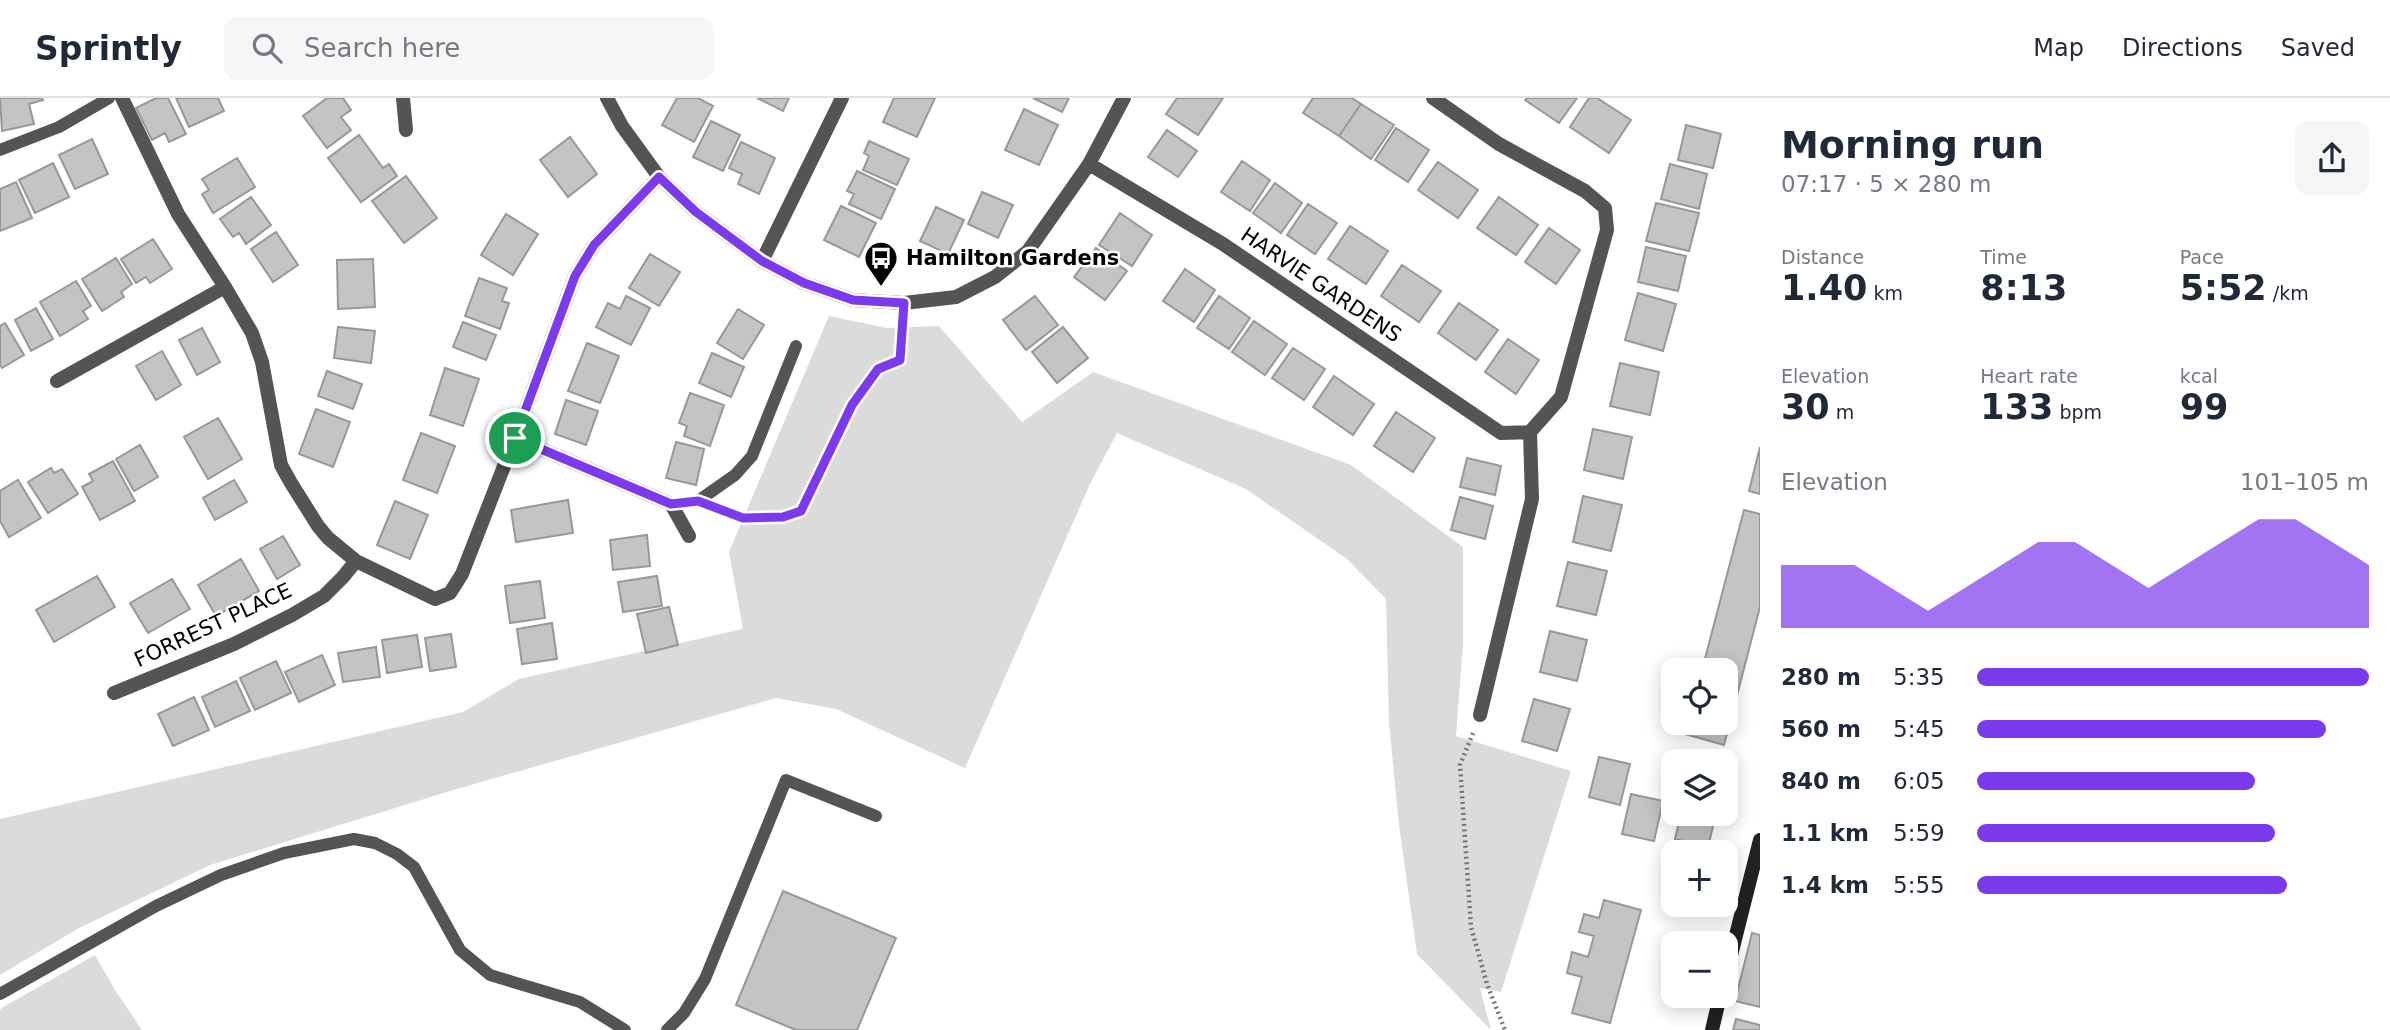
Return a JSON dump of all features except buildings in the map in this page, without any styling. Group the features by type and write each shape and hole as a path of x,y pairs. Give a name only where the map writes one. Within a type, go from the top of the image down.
{"main road":[{"path":"1737,931 1760,840"},
{"path":"1712,1030 1717,1008"}],"street":[{"path":"122,98 177,214 225,287 251,333 262,362 281,465 318,526 356,561 435,599 450,593 462,574 575,276 594,245 659,177"},
{"path":"403,98 407,130"},
{"path":"607,98 622,126 659,177 696,212 762,261 804,283 853,300 904,303 956,297 995,277 1028,251 1089,164 1124,98"},
{"path":"762,261 842,98"},
{"path":"1433,98 1499,144 1586,191 1605,208 1607,230 1561,397 1530,432 1532,499 1480,715"},
{"name":"HARVIE GARDENS","path":"1089,164 1223,244 1501,433 1530,432"},
{"path":"57,381 225,287"},
{"path":"515,438 671,504 689,536"},
{"name":"FORREST PLACE","path":"114,693 234,644 292,615 324,596 356,561"}],"lane":[{"path":"0,150 59,127 109,98"},
{"path":"671,504 698,501 735,475 752,456 796,346"},
{"path":"667,1030 684,1013 705,979 786,780 876,816"},
{"path":"0,995 156,906 221,875 284,853 354,839 375,843 397,854 414,867 460,950 489,975 580,1002 625,1030"}],"path":[{"path":"698,501 743,518 783,517 801,511 852,405 878,369 900,360 904,303"},
{"path":"1480,715 1460,765 1471,927 1487,984 1505,1030"}],"shaded area":[{"path":"829,316 887,328 939,326 1022,422 1093,372 1351,465 1463,547 1463,644 1456,736 1571,771 1501,992 1480,988 1491,1030 1417,954 1399,825 1389,723 1386,599 1347,559 1246,489 1117,433 1090,484 965,768 836,709 776,698 460,788 210,865 79,928 0,975 0,819 463,712 519,679 743,629 729,552"},
{"path":"95,955 142,1030 0,1030 0,1010 3,1007"}],"place":[{"name":"Hamilton Gardens","path":"881,288"}],"route":[{"path":"659,177 696,212 762,261 804,283 853,300 904,303 900,360 878,369 852,405 801,511 783,517 743,518 698,501 671,504 515,438 575,276 594,245 659,177"}]}
